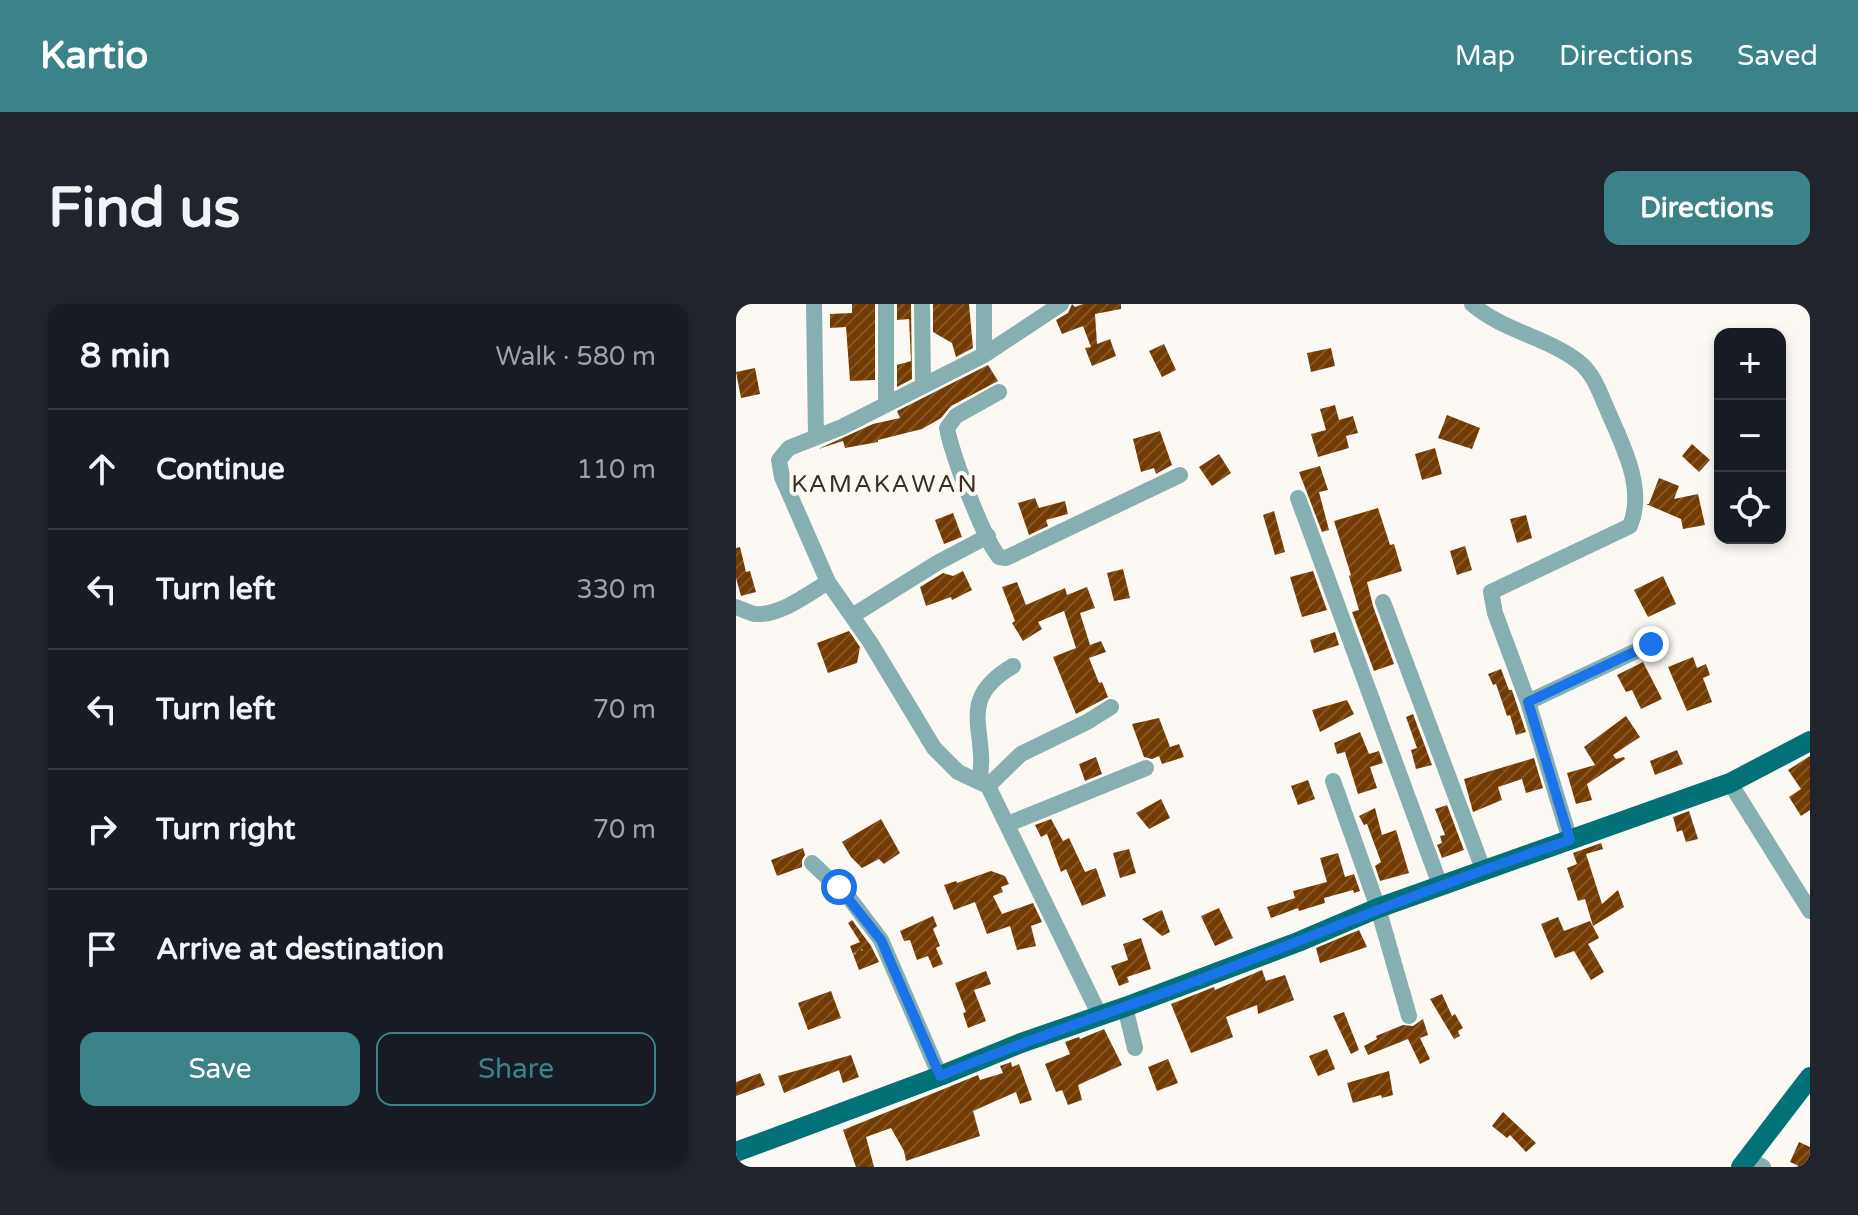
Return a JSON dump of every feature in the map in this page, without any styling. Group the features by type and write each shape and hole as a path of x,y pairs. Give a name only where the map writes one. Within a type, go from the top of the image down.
{"main road":[{"path":"736,1152 1298,942 1483,869 1730,783 1810,741"},
{"path":"1750,1164 1810,1077"}],"street":[{"path":"814,304 816,436"},
{"path":"886,304 886,405"},
{"path":"922,304 923,386"},
{"path":"984,304 984,355"},
{"path":"1472,304 1493,320 1561,350 1589,371 1626,455 1634,488 1634,518 1630,526 1491,592 1495,613 1528,702 1570,840"},
{"path":"984,784 958,772 934,748 828,582 782,477 779,460 789,448 842,427 984,355 1053,306"},
{"path":"999,392 956,416 947,428 949,441 999,557 1006,558 1180,475"},
{"path":"1298,498 1440,885"},
{"path":"852,616 937,563 988,536"},
{"path":"736,607 754,614 765,613 792,604 828,582"},
{"path":"1383,602 1483,869"},
{"path":"1528,702 1651,644"},
{"path":"1013,666 993,679 977,707 984,784 1008,824 1100,1016"},
{"path":"984,784 1021,754 1111,707"},
{"path":"1008,824 1146,768"},
{"path":"1333,781 1378,908 1409,1016"},
{"path":"1730,783 1810,911"},
{"path":"812,863 850,899 881,940 940,1076"},
{"path":"1125,1007 1135,1048"}],"building":[{"path":"852,304 875,304 875,380 850,381 846,327 830,328 830,314 852,313"},
{"path":"897,304 911,304 912,379 897,387 897,365 911,361 909,319 897,320"},
{"path":"933,304 969,304 973,348 956,357 952,343 933,332"},
{"path":"1072,304 1075,307 1083,304 1121,304 1121,309 1095,314 1097,344 1110,339 1116,356 1092,366 1085,348 1091,347 1083,326 1062,334 1056,320 1068,313"},
{"path":"1164,344 1176,370 1162,377 1149,351"},
{"path":"1331,348 1335,366 1311,372 1307,353"},
{"path":"988,365 998,381 951,406 941,418 922,429 878,442 845,448 843,441 818,449 873,424 900,418 897,411"},
{"path":"755,368 760,394 741,398 736,372"},
{"path":"1335,405 1339,420 1353,416 1358,433 1346,436 1349,448 1318,457 1311,434 1326,430 1320,409"},
{"path":"1447,415 1480,428 1472,449 1438,438"},
{"path":"1160,431 1172,465 1156,474 1154,468 1141,472 1133,439"},
{"path":"1692,444 1710,460 1699,472 1682,456"},
{"path":"1435,448 1442,474 1422,480 1415,454"},
{"path":"1219,454 1231,473 1212,486 1199,467"},
{"path":"1320,466 1328,490 1319,492 1329,530 1322,532 1299,472"},
{"path":"1659,478 1679,486 1674,499 1698,494 1705,525 1683,529 1681,519 1646,504 1649,504"},
{"path":"1035,498 1039,508 1065,501 1068,514 1046,520 1048,526 1029,535 1018,503"},
{"path":"1378,508 1402,571 1367,582 1394,664 1374,671 1352,612 1359,610 1334,521"},
{"path":"1274,511 1285,552 1275,555 1263,515"},
{"path":"953,513 962,537 944,544 935,520"},
{"path":"1526,515 1532,538 1517,543 1510,519"},
{"path":"1465,546 1472,570 1457,575 1450,551"},
{"path":"740,547 746,572 750,571 756,592 741,596 736,578 736,548"},
{"path":"1123,569 1130,598 1114,601 1107,573"},
{"path":"963,571 972,590 952,600 951,597 926,606 920,587 943,573 953,576"},
{"path":"1313,571 1327,610 1302,617 1290,577"},
{"path":"1663,576 1676,604 1648,617 1634,590"},
{"path":"1017,582 1026,605 1065,588 1067,595 1087,587 1095,608 1080,613 1090,645 1101,641 1106,652 1089,658 1108,697 1076,714 1053,657 1076,648 1064,611 1038,622 1042,629 1023,641 1012,623 1015,621 1002,587"},
{"path":"849,631 860,647 857,663 828,673 817,643"},
{"path":"1335,632 1339,645 1314,653 1310,640"},
{"path":"1693,657 1697,668 1706,664 1710,675 1703,678 1712,702 1687,711 1668,667"},
{"path":"1643,662 1662,699 1641,709 1632,690 1626,692 1617,675"},
{"path":"1501,669 1509,690 1512,690 1526,732 1516,735 1496,684 1493,685 1488,674"},
{"path":"1347,700 1354,714 1320,732 1312,710"},
{"path":"1413,714 1432,765 1416,769 1411,750 1417,748 1406,717"},
{"path":"1626,716 1640,737 1613,755 1616,759 1625,759 1587,784 1592,800 1576,804 1567,773 1595,765 1584,747"},
{"path":"1159,718 1170,747 1179,744 1184,757 1162,764 1159,756 1152,759 1144,757 1132,724"},
{"path":"1360,732 1369,754 1379,751 1383,763 1370,767 1377,788 1358,794 1345,752 1337,754 1334,743"},
{"path":"1677,750 1683,764 1655,775 1650,761"},
{"path":"1810,756 1810,810 1801,816 1789,797 1801,789 1788,770"},
{"path":"1096,757 1102,774 1085,781 1079,764"},
{"path":"1534,758 1543,788 1526,793 1522,779 1498,787 1502,800 1473,812 1464,779"},
{"path":"1308,780 1315,799 1298,805 1291,786"},
{"path":"1161,799 1170,818 1149,829 1136,813"},
{"path":"1447,805 1464,850 1442,858 1437,845 1442,843 1440,836 1445,835 1435,809"},
{"path":"1375,808 1382,835 1396,830 1409,873 1380,881 1375,866 1381,862 1367,824 1364,825 1359,816"},
{"path":"1689,811 1698,839 1686,842 1682,830 1677,832 1673,817"},
{"path":"881,819 900,853 884,864 879,859 862,868 842,842"},
{"path":"1051,819 1063,841 1069,838 1085,872 1096,868 1106,896 1082,906 1066,869 1061,872 1047,834 1041,837 1035,825"},
{"path":"1601,843 1603,849 1586,854 1602,904 1618,890 1624,907 1593,926 1585,899 1578,901 1567,868 1577,864 1573,853"},
{"path":"803,848 802,867 777,876 771,860"},
{"path":"1129,849 1136,873 1120,878 1113,853"},
{"path":"1338,853 1345,877 1354,874 1360,891 1324,898 1325,903 1299,911 1298,908 1271,918 1267,907 1295,898 1293,891 1327,882 1320,858"},
{"path":"991,871 1005,876 1009,884 1001,887 1003,892 993,896 1002,914 1033,903 1042,922 1031,926 1036,946 1017,950 1010,926 987,934 975,902 954,910 944,885"},
{"path":"1219,908 1233,938 1215,946 1201,916"},
{"path":"1162,910 1170,932 1162,936 1142,919"},
{"path":"933,916 937,926 933,929 940,946 936,948 943,964 933,968 928,956 917,960 910,940 904,941 900,931"},
{"path":"1558,917 1564,931 1590,921 1599,938 1588,944 1604,972 1591,980 1574,951 1555,958 1541,924"},
{"path":"852,920 879,962 859,970 850,946 860,942 848,923"},
{"path":"1359,930 1367,947 1320,963 1316,948"},
{"path":"1141,938 1151,969 1127,977 1129,982 1119,986 1111,966 1128,960 1123,944"},
{"path":"1262,970 1266,981 1285,975 1294,1000 1258,1014 1257,1005 1226,1017 1233,1037 1191,1053 1171,1004"},
{"path":"986,971 991,984 974,990 986,1021 968,1028 963,1013 966,1012 955,983"},
{"path":"831,991 841,1018 808,1030 798,1003"},
{"path":"1442,994 1452,1016 1455,1014 1463,1028 1458,1031 1460,1036 1454,1039 1430,999"},
{"path":"1344,1012 1359,1050 1351,1054 1333,1016"},
{"path":"1423,1019 1428,1035 1420,1038 1430,1059 1420,1064 1408,1039 1368,1055 1364,1046 1377,1039 1376,1036 1403,1025 1413,1026"},
{"path":"1104,1029 1122,1065 1078,1085 1082,1100 1068,1105 1062,1090 1056,1092 1045,1064 1070,1054 1065,1042"},
{"path":"1327,1049 1335,1069 1318,1076 1309,1056"},
{"path":"851,1055 859,1077 843,1083 839,1070 784,1093 778,1076"},
{"path":"1168,1059 1178,1083 1157,1091 1148,1067"},
{"path":"1011,1062 1012,1067 1019,1064 1032,1100 1020,1104 1016,1092 973,1111 980,1136 906,1161 891,1128 866,1137 874,1167 856,1167 843,1130 978,1075 980,1080 1003,1073 1000,1066"},
{"path":"1389,1071 1393,1095 1353,1103 1347,1083"},
{"path":"760,1073 765,1085 736,1096 736,1082"},
{"path":"1503,1112 1536,1143 1526,1152 1510,1135 1507,1138 1492,1126"},
{"path":"1799,1142 1810,1147 1810,1167 1790,1162"}],"district":[{"name":"KAMAKAWAN","path":"885,484"}],"route":[{"path":"839,887 867,919 893,962 940,1076 1021,1043 1298,942 1378,908 1570,840 1528,702 1651,644"}]}
